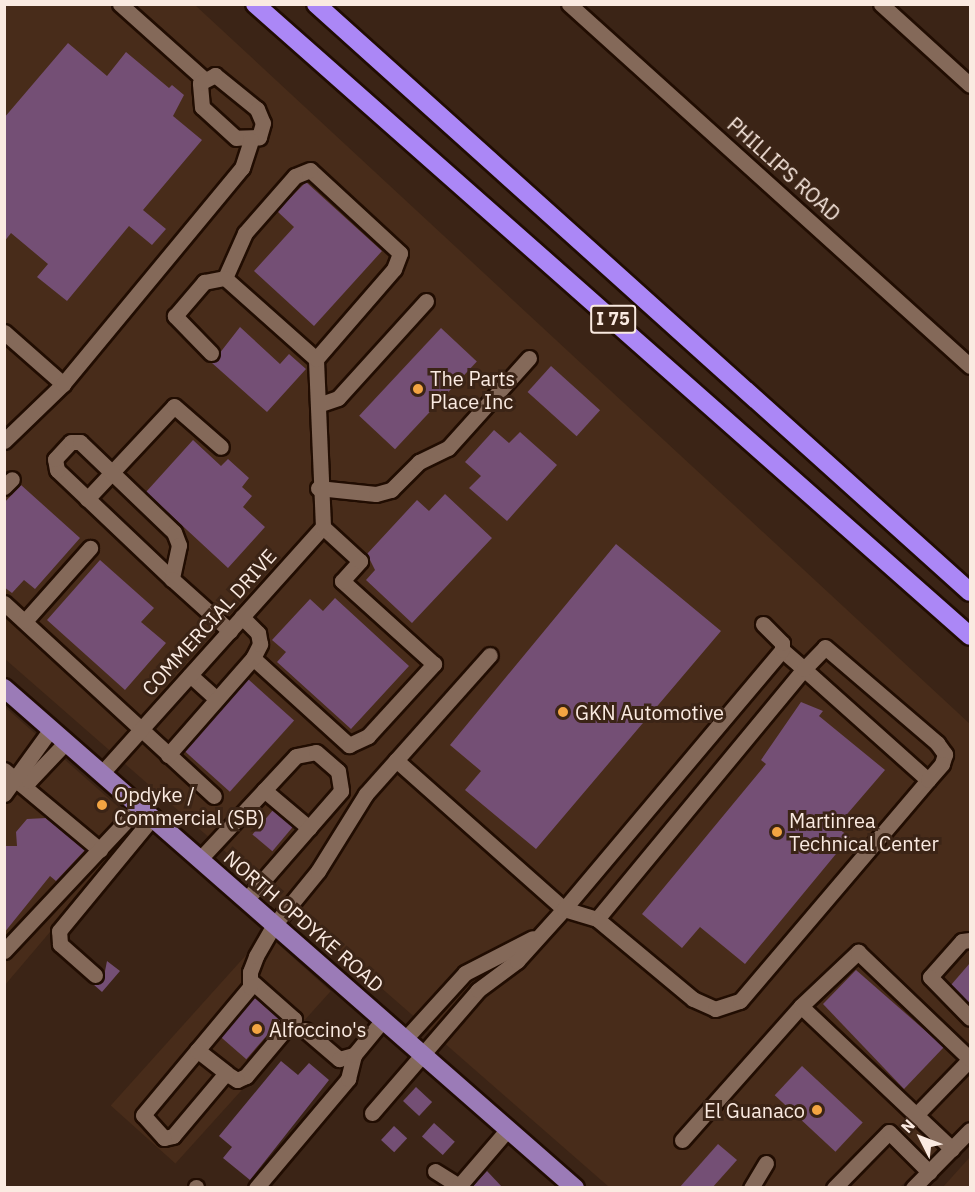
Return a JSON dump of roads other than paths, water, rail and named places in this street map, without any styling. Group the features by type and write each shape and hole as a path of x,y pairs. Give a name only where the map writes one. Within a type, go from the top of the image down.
{"highway":[{"name":"I 75","path":"255,4 970,636"},
{"name":"I 75","path":"316,4 970,592"}],"main road":[{"name":"NORTH OPDYKE ROAD","path":"4,688 508,1129 564,1184"}],"street":[{"path":"4,441 63,384 242,168 251,140 263,130 257,109 220,78 204,79 120,4"},
{"path":"881,4 970,85"},
{"name":"PHILLIPS ROAD","path":"575,7 970,366"},
{"path":"204,79 198,91 202,107 231,134 251,140"},
{"path":"225,279 245,233 295,176 310,170 400,253 394,270 316,359 318,488 323,527 360,561 342,581 434,664 368,736 349,745 253,658"},
{"path":"211,353 175,316 204,282 225,279 316,359"},
{"path":"318,405 338,398 426,301"},
{"path":"4,332 63,384"},
{"path":"318,488 376,494 391,490 419,462 448,448 529,358"},
{"path":"87,499 174,406 221,447"},
{"path":"172,579 178,538 76,440 55,459 57,470 172,579 230,631"},
{"name":"COMMERCIAL DRIVE","path":"101,774 323,527"},
{"path":"25,621 90,548"},
{"path":"4,603 214,796"},
{"path":"168,755 253,658 260,644 258,633 242,617"},
{"path":"372,1113 424,1056 478,990 517,961 533,938 564,909 782,650 782,643 764,624"},
{"path":"396,760 564,909 597,919 693,999 715,1009 740,1001 942,764 945,754 937,743 831,649 820,650 597,919"},
{"path":"782,650 928,780"},
{"path":"226,1073 173,1136 164,1138 147,1124 143,1115 249,987 255,956 274,925 396,760 490,655"},
{"path":"190,675 217,699"},
{"path":"4,795 16,781 16,772 51,729"},
{"path":"16,781 29,781 66,742"},
{"path":"199,860 264,790 305,751 316,752 338,771 341,791 246,900"},
{"path":"4,770 100,850"},
{"path":"264,790 309,828"},
{"path":"4,951 100,850 145,812"},
{"path":"94,975 60,944 59,931 145,812"},
{"path":"405,1039 465,974 533,938"},
{"path":"970,940 962,941 930,977 970,1018"},
{"path":"682,1140 801,1006 858,952 970,1059 916,1115"},
{"path":"197,1050 237,1080 246,1076 294,1019 250,980"},
{"path":"801,1006 952,1149"},
{"path":"256,1188 348,1079 354,1055 383,1020"},
{"path":"305,1030 339,1059 354,1055"},
{"path":"435,1171 459,1186 508,1129"},
{"path":"913,1188 970,1130"},
{"path":"834,1188 889,1132 929,1172"},
{"path":"754,1186 766,1163"}],"place":[{"name":"The Parts Place Inc","path":"418,389"},
{"name":"GKN Automotive","path":"563,712"},
{"name":"Opdyke / Commercial (SB)","path":"102,805"},
{"name":"Martinrea Technical Center","path":"777,832"},
{"name":"Alfoccino's","path":"257,1029"},
{"name":"El Guanaco","path":"817,1110"}]}
